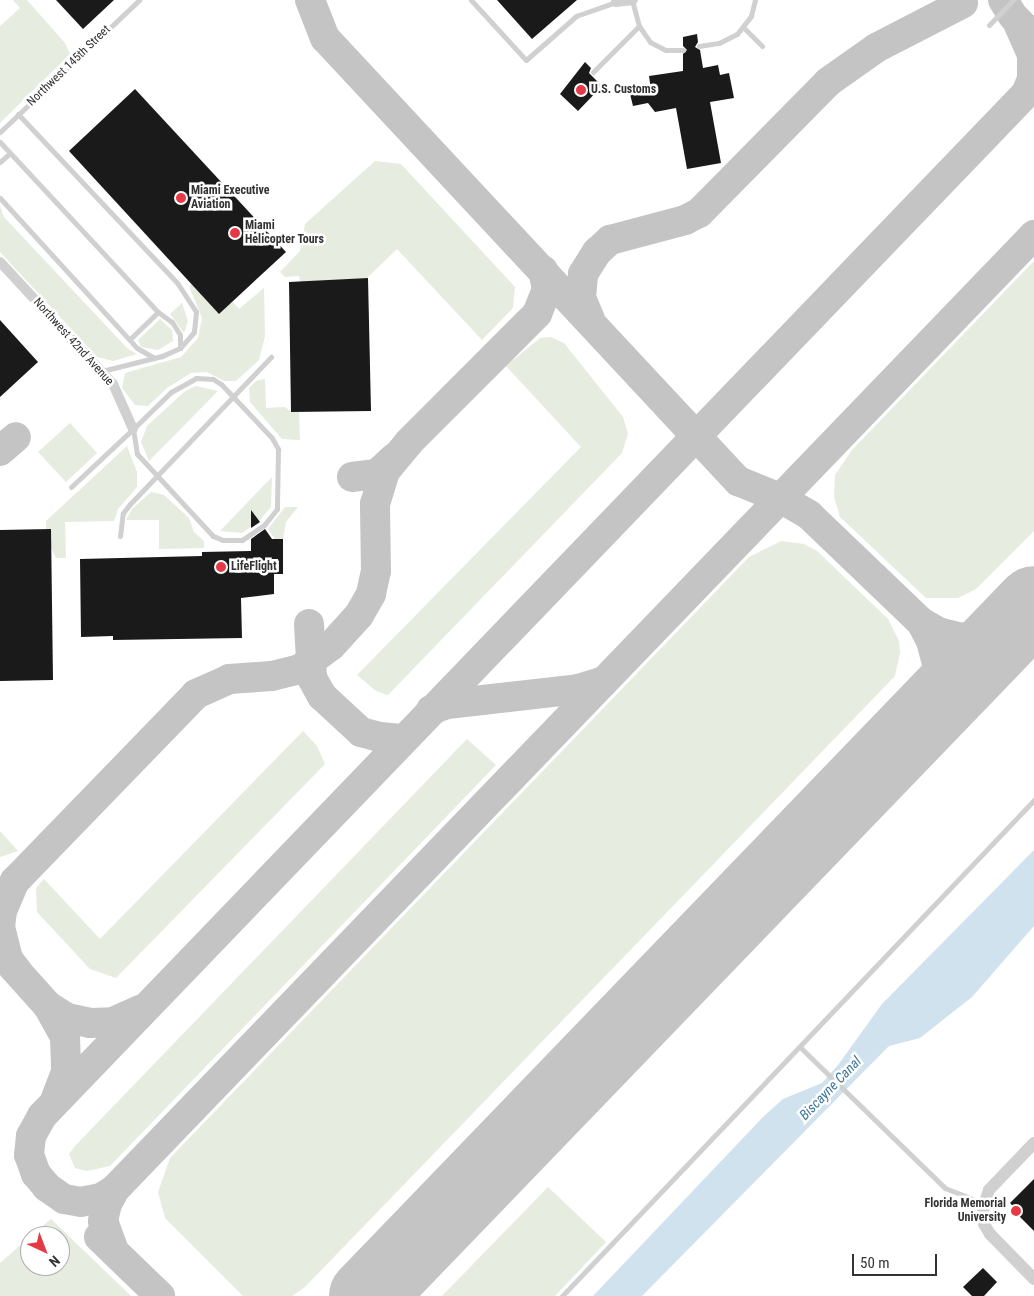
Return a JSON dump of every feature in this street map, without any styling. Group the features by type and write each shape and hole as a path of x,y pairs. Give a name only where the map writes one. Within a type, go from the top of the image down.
{"street":[{"name":"Northwest 42nd Avenue","path":"0,262 102,371 122,399 133,429"},
{"path":"1032,1149 993,1185 983,1205 984,1224 990,1234 1032,1272"}],"lane":[{"name":"Northwest 145th Street","path":"0,132 139,0"},
{"path":"471,0 526,60 576,16 601,6 626,1 639,26 657,47 666,50 683,50"},
{"path":"598,0 601,6"},
{"path":"699,46 726,40 743,28 751,16 755,0"},
{"path":"989,25 1013,0"},
{"path":"592,72 639,26"},
{"path":"743,28 762,46"},
{"path":"18,114 187,294 197,322 189,340 180,348 154,358 102,371"},
{"path":"0,142 158,312 176,327 180,348"},
{"path":"0,162 10,153"},
{"path":"0,198 137,348 154,358"},
{"path":"130,339 158,312"},
{"path":"120,536 123,513 231,396 271,357"},
{"name":"Northwest 42nd Avenue","path":"196,378 213,379 231,396 272,438 278,449 280,499 277,509 264,525 242,540 223,540 213,536 155,477 137,454 133,429 172,392 196,378"},
{"path":"71,487 133,429"},
{"path":"562,1296 801,1048 885,954 1034,800"},
{"path":"801,1048 900,1147 945,1188 983,1205"}],"shaded area":[{"path":"13,0 27,0 65,43 70,54 0,123 0,26 20,8"},
{"path":"375,161 401,164 515,287 513,308 482,340 397,249 367,278 300,282 299,276 285,277 280,272 300,251 305,224"},
{"path":"0,206 4,217 128,349 137,354 113,361 97,357 0,252"},
{"path":"1034,261 1034,531 976,589 958,598 926,598 840,517 834,497 835,475 852,450"},
{"path":"192,284 232,301 239,309 264,288 265,336 259,360 236,381 224,381 207,372 191,373 167,388 148,406 135,405 122,388 125,373 181,357 198,338 202,318 189,286"},
{"path":"182,303 188,321 184,333 170,314"},
{"path":"160,319 172,330 173,341 158,350 141,347 138,340"},
{"path":"551,337 564,343 623,417 628,434 622,453 388,695 376,691 357,675 581,447 506,366 540,338"},
{"path":"265,379 266,408 285,407 291,412 299,412 300,440 282,439 250,402 249,388 256,381"},
{"path":"196,386 218,391 149,461 141,442 147,426 184,392"},
{"path":"70,423 97,453 66,482 38,452"},
{"path":"127,446 137,472 137,487 118,509 114,521 65,522 66,558 56,558 46,538 46,521"},
{"path":"272,477 271,507 260,520 242,533 220,531"},
{"path":"151,492 164,495 189,518 194,532 204,541 204,548 159,549 159,520 126,520 132,509"},
{"path":"285,507 298,507 286,522 283,539 275,539 268,529"},
{"path":"781,541 804,544 817,551 888,619 899,641 900,653 895,676 305,1287 292,1296 243,1296 165,1218 158,1192 170,1158 749,557"},
{"path":"303,731 317,746 325,764 116,978 90,969 37,912 36,888 44,879 100,939"},
{"path":"467,739 496,765 110,1166 87,1171 75,1168 69,1154 75,1146"},
{"path":"0,831 18,851 0,857"},
{"path":"548,1187 606,1242 555,1296 442,1296"},
{"path":"51,1219 58,1226 43,1226"},
{"path":"70,1237 131,1296 0,1296 0,1263 20,1246 20,1276 70,1276"}],"water":[{"name":"Biscayne Canal","path":"1034,850 1034,926 972,997 920,1038 889,1046 642,1296 593,1296 763,1117 783,1099 822,1083 838,1065 882,1004"}],"building":[{"path":"56,0 114,0 83,29"},
{"path":"497,0 577,0 532,39"},
{"path":"697,34 698,42 695,47 700,50 703,68 718,65 720,75 729,73 734,98 710,102 721,163 687,169 676,108 655,112 648,103 633,106 630,94 651,90 649,76 683,71 683,54 687,50 683,46 683,37"},
{"name":"U.S. Customs","path":"585,62 591,68 589,73 602,86 578,111 560,94"},
{"name":"Miami Executive Aviation","path":"135,89 286,252 219,314 69,151"},
{"path":"368,278 371,411 291,412 289,282"},
{"path":"0,320 38,362 0,397"},
{"path":"251,510 260,522 251,528"},
{"path":"51,529 53,680 0,681 0,530"},
{"path":"265,529 272,539 283,539 283,574 274,574 274,594 241,598 242,638 113,640 113,636 81,637 80,559 202,556 202,552 251,551 251,539"},
{"path":"1034,1179 1034,1231 1011,1208 1013,1206 1010,1203"},
{"path":"983,1268 997,1282 984,1296 972,1296 963,1287"}],"taxiway":[{"path":"310,0 325,38 738,481 780,498 809,515 921,622 931,641 937,664 936,686 923,719"},
{"path":"1003,0 1013,16 1031,34"},
{"path":"590,319 581,298 583,274 597,252 610,240 685,220 699,213 828,82 876,48 963,3"},
{"path":"1017,21 1032,54 1032,79 1026,94"},
{"path":"115,1189 101,1198 81,1202 64,1199 47,1187 36,1174 29,1155 31,1136 42,1116 1034,85"},
{"path":"114,1251 103,1221 107,1204 115,1189 1034,235"},
{"path":"18,972 8,959 0,927 2,911 15,881 196,694 229,679 272,676 300,669 331,646 359,615 371,594 376,571 375,504 385,471 409,442 537,314 547,289 543,270"},
{"path":"0,451 16,437"},
{"path":"352,477 377,474 394,458"},
{"path":"921,622 938,632 962,638 1011,628"},
{"path":"309,624 312,678 322,696 361,732 380,737 404,739"},
{"path":"431,710 447,704 578,689 604,681"},
{"path":"4,957 48,1006 65,1037 66,1072 56,1098"},
{"path":"48,1006 67,1018 90,1023 113,1022 140,1010"},
{"path":"99,1237 160,1296"}],"runway":[{"path":"367,1296 1034,604"}],"place":[{"name":"U.S. Customs","path":"581,90"},
{"name":"Miami Executive Aviation","path":"181,198"},
{"name":"Miami Helicopter Tours","path":"235,233"},
{"name":"LifeFlight","path":"221,567"},
{"name":"Florida Memorial University","path":"1016,1211"}]}
